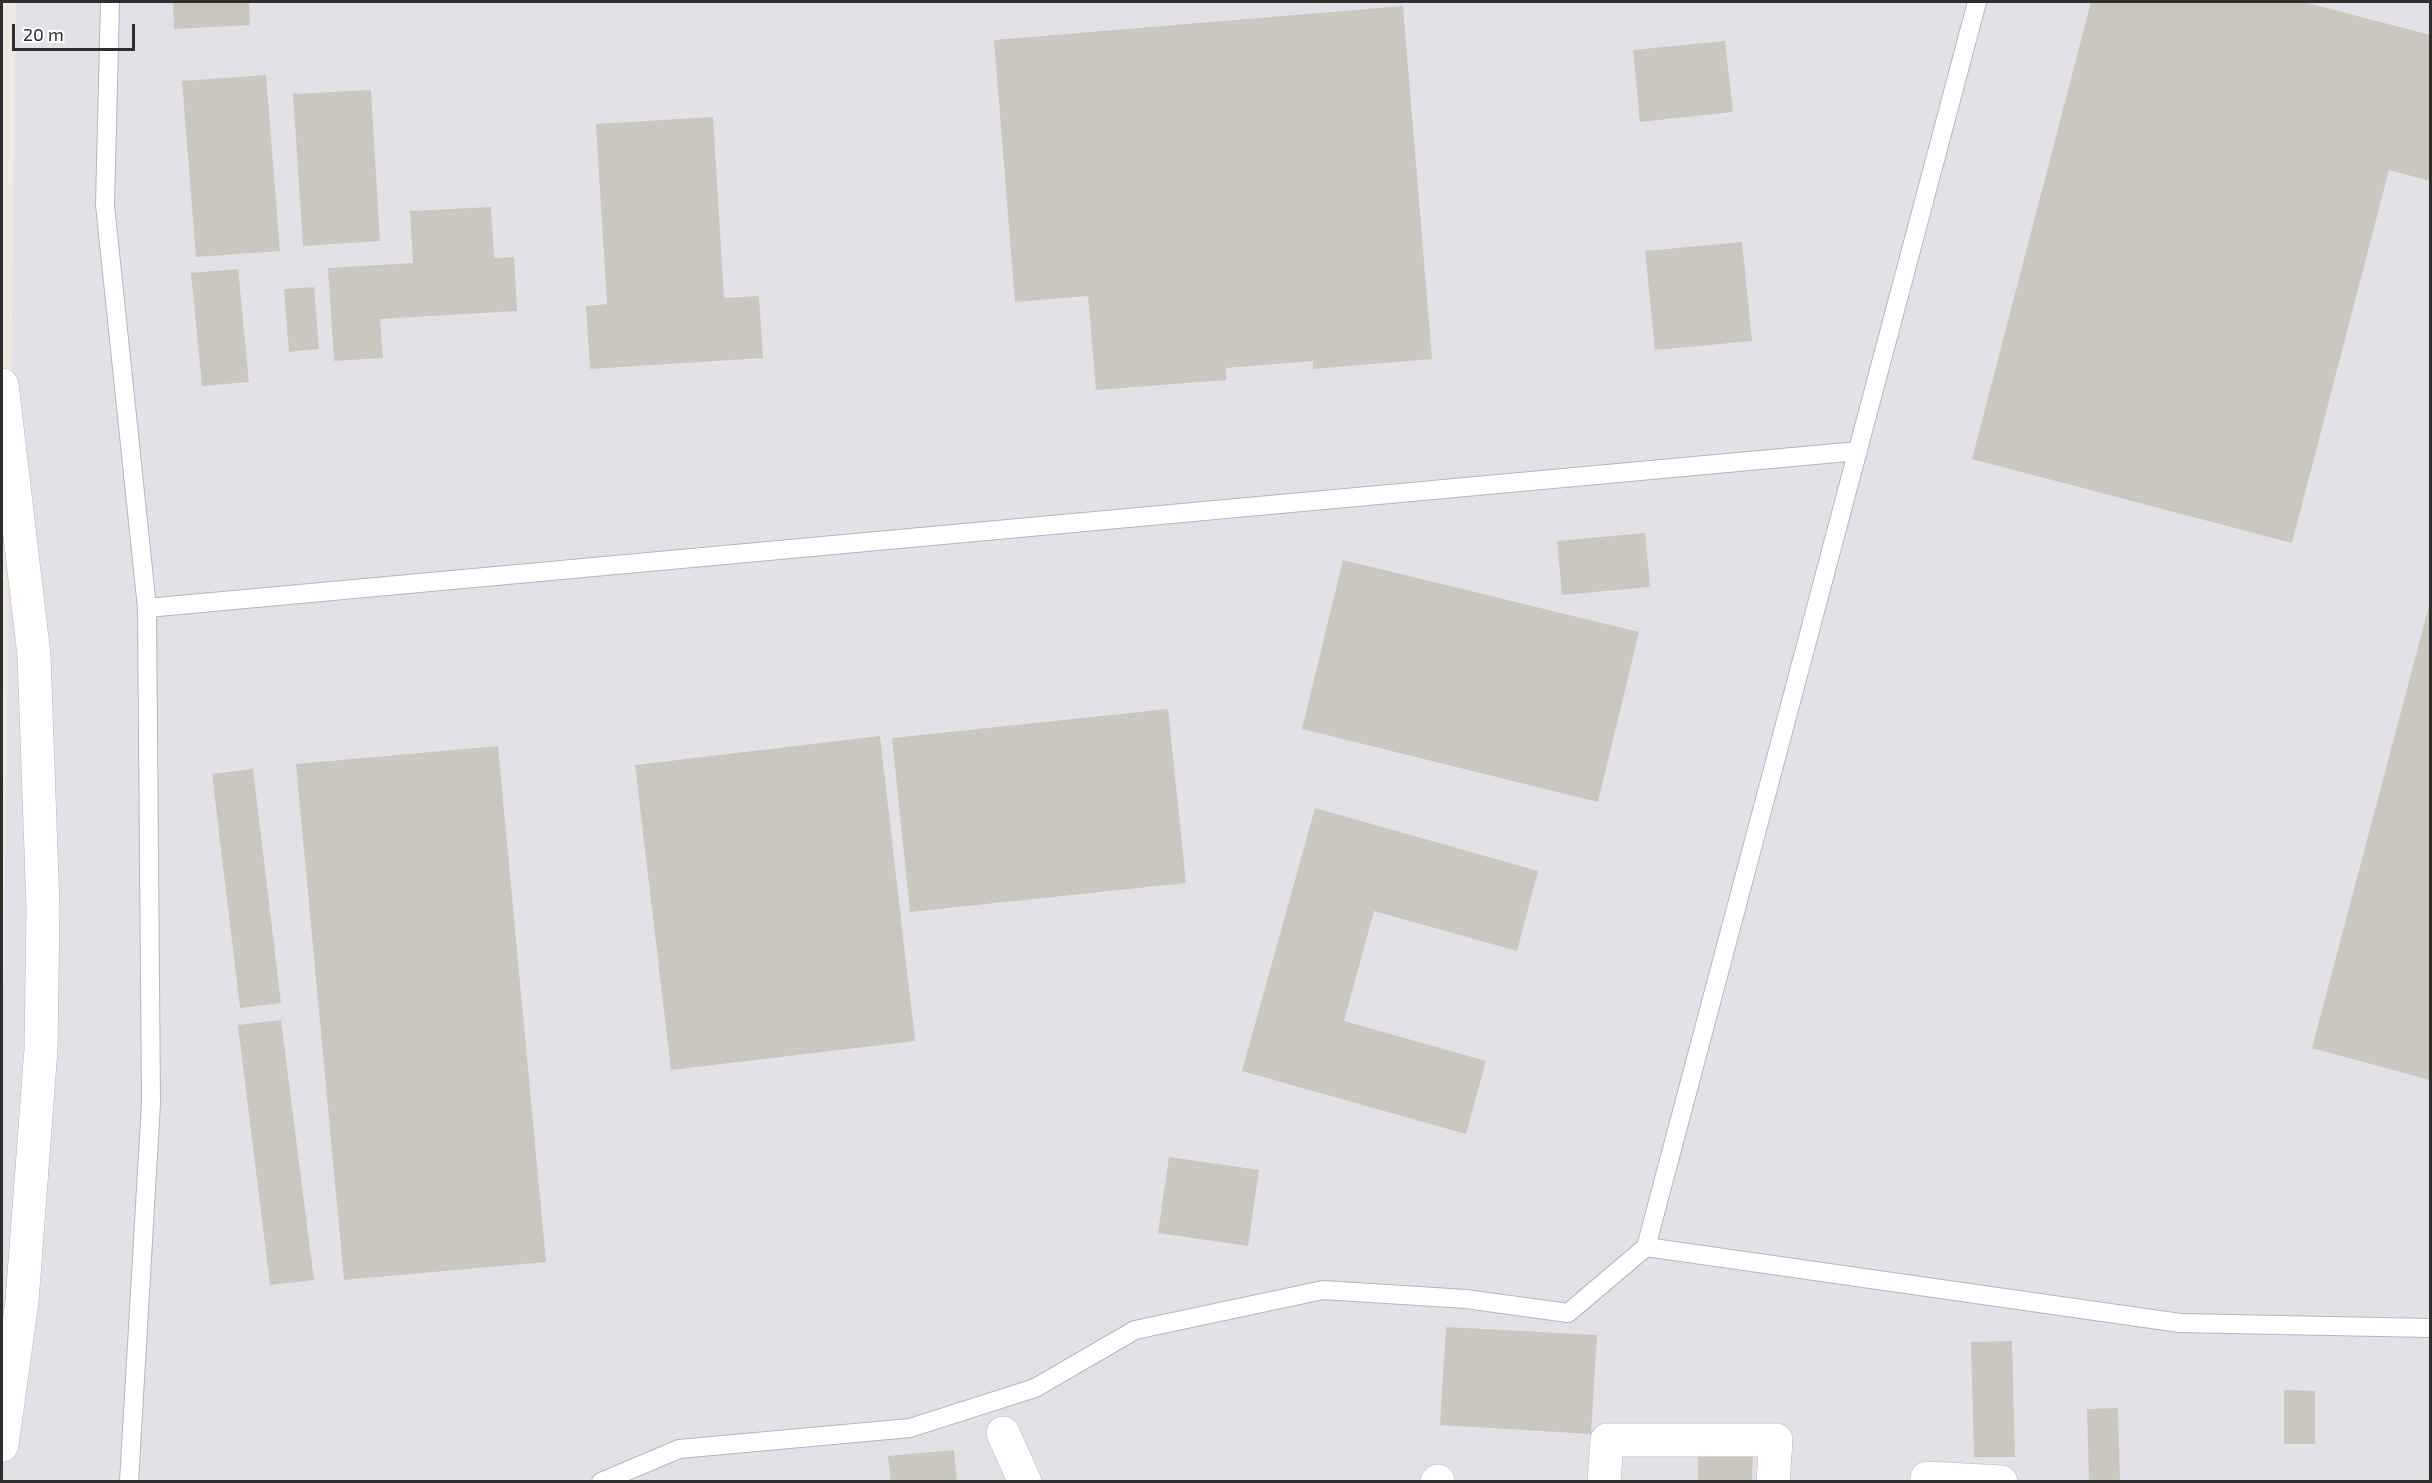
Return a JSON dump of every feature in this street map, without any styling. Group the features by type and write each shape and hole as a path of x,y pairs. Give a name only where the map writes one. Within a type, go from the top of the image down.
{"street":[{"path":"2,385 34,656 43,907 41,1049 25,1266 2,1445"},
{"path":"1003,1433 1025,1482"},
{"path":"1604,1482 1607,1440 1776,1440 1773,1482"},
{"path":"1927,1482 1927,1479 2001,1482"}],"lane":[{"path":"110,2 105,205 147,608 151,1103 129,1482"},
{"path":"601,1482 679,1449 910,1428 1035,1388 1135,1330 1323,1290 1466,1299 1568,1314 1646,1247 1977,2"},
{"path":"147,608 1858,451"},
{"path":"1646,1247 2180,1323 2430,1328"}],"shaded area":[{"path":"16,2 2430,2 2430,1481 1965,1481 1966,1475 1896,1482 2,1482 2,1104"}],"building":[{"path":"173,2 249,2 250,25 174,29"},
{"path":"2091,2 2304,2 2430,35 2430,181 2389,170 2292,543 1972,459"},
{"path":"1403,6 1432,359 1313,369 1313,361 1226,368 1226,380 1096,390 1088,296 1015,302 994,40"},
{"path":"1725,41 1733,112 1640,122 1633,50"},
{"path":"266,75 280,251 196,257 182,81"},
{"path":"371,90 380,241 303,246 293,94"},
{"path":"713,117 724,298 759,296 763,358 590,369 586,306 607,304 596,124"},
{"path":"491,207 494,258 514,257 517,311 380,319 383,358 334,361 328,268 413,263 410,211"},
{"path":"1742,242 1752,341 1655,350 1645,251"},
{"path":"238,269 249,382 202,386 191,273"},
{"path":"314,287 319,349 289,352 284,289"},
{"path":"1645,533 1650,587 1562,595 1557,541"},
{"path":"1343,560 1639,632 1598,802 1302,729"},
{"path":"2430,602 2430,1080 2312,1048"},
{"path":"1168,709 1186,883 910,912 892,738"},
{"path":"880,736 915,1041 671,1070 635,765"},
{"path":"498,746 546,1262 344,1280 296,764"},
{"path":"253,769 281,1003 240,1008 212,774"},
{"path":"1315,808 1538,871 1517,951 1374,911 1344,1021 1486,1061 1466,1134 1242,1071"},
{"path":"281,1020 314,1280 270,1285 238,1025"},
{"path":"1169,1157 1259,1170 1248,1246 1158,1233"},
{"path":"1446,1327 1597,1335 1591,1434 1440,1425"},
{"path":"2012,1341 2015,1457 1974,1457 1971,1342"},
{"path":"2284,1390 2315,1391 2315,1444 2284,1444"},
{"path":"2118,1408 2120,1480 2089,1481 2087,1409"},
{"path":"1698,1447 1753,1448 1752,1482 1698,1482"},
{"path":"954,1450 957,1482 891,1482 888,1456"}]}
